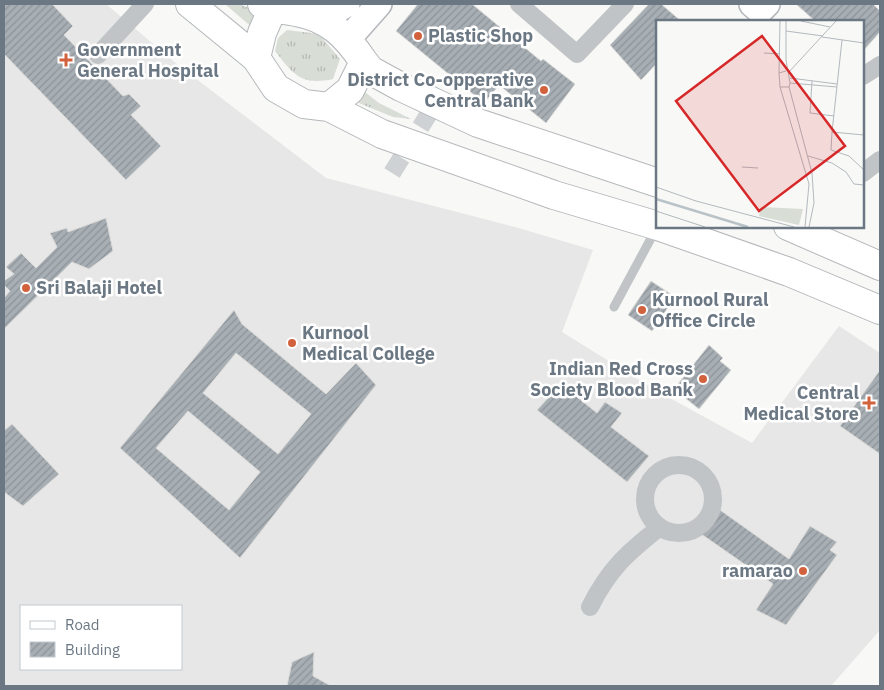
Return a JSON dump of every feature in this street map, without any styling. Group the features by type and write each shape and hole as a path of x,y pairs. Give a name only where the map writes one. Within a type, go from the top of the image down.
{"main road":[{"path":"190,4 256,58 276,88 304,104 328,107 382,134 554,195 656,225"},
{"path":"256,58 262,34 278,7 322,20 348,39 370,70 401,87 478,123 656,182"},
{"path":"328,107 350,90 364,62"},
{"path":"664,228 789,272 880,310"},
{"path":"794,228 880,266"}],"street":[{"path":"98,55 145,4"},
{"path":"322,20 347,4"},
{"path":"348,39 379,4"},
{"path":"519,4 577,54 625,4"},
{"path":"864,75 880,65"},
{"path":"864,172 880,160"},
{"path":"590,608 600,587 616,564 660,527"}],"lane":[{"path":"614,307 657,228"}],"shaded area":[{"name":"Kurnool Medical College","path":"4,4 106,4 178,65 326,178 515,227 593,250 562,332 657,391 752,443 839,326 880,353 880,630 831,686 4,686"}],"green space":[{"path":"225,4 238,4 264,13 255,30"},
{"path":"287,30 319,34 340,59 333,79 313,81 305,79 287,66 275,51 278,38"},
{"path":"361,89 379,103 411,119 393,117 354,101"}],"building":[{"path":"4,4 52,4 73,26 64,35 123,96 129,94 141,106 131,115 161,146 126,180 4,54"},
{"path":"418,4 472,4 541,61 543,59 575,84 546,123 499,85 484,103 396,31"},
{"path":"649,4 661,4 680,20 656,20 656,64 641,80 610,45"},
{"path":"796,4 873,4 880,11 880,32 864,50 864,20 814,20"},
{"name":"Sri Balaji Hotel","path":"106,218 113,251 89,269 72,262 4,329 4,298 10,291 4,285 4,281 14,274 6,267 21,253 36,268 57,247 50,233 67,228 68,232"},
{"path":"651,281 675,297 652,331 628,315"},
{"path":"234,310 242,324 326,394 356,363 376,385 240,558 120,448","holes":["236,353 311,414 278,454 203,393","188,411 260,472 229,510 156,448"]},
{"name":"Indian Red Cross Society Blood Bank","path":"709,345 723,358 720,361 731,370 699,409 674,389"},
{"name":"Central Medical Store","path":"880,370 880,454 840,426"},
{"path":"561,384 597,413 605,402 622,413 611,427 649,456 627,482 537,410"},
{"path":"12,424 59,474 23,506 4,492 4,431"},
{"path":"713,505 789,559 810,526 837,542 830,550 837,555 786,625 756,610 773,584 694,529 709,515"},
{"path":"314,652 313,676 331,686 287,686 292,662"}],"tunnel":[{"path":"392,173 443,91"}],"place":[{"name":"Plastic Shop","path":"418,36"},
{"name":"Government General Hospital","path":"66,60"},
{"name":"District Co-opperative Central Bank","path":"544,90"},
{"name":"Sri Balaji Hotel","path":"26,288"},
{"name":"Kurnool Rural Office Circle","path":"642,310"},
{"name":"Kurnool Medical College","path":"292,343"},
{"name":"Indian Red Cross Society Blood Bank","path":"703,379"},
{"name":"Central Medical Store","path":"869,403"},
{"name":"ramarao","path":"803,571"}]}
